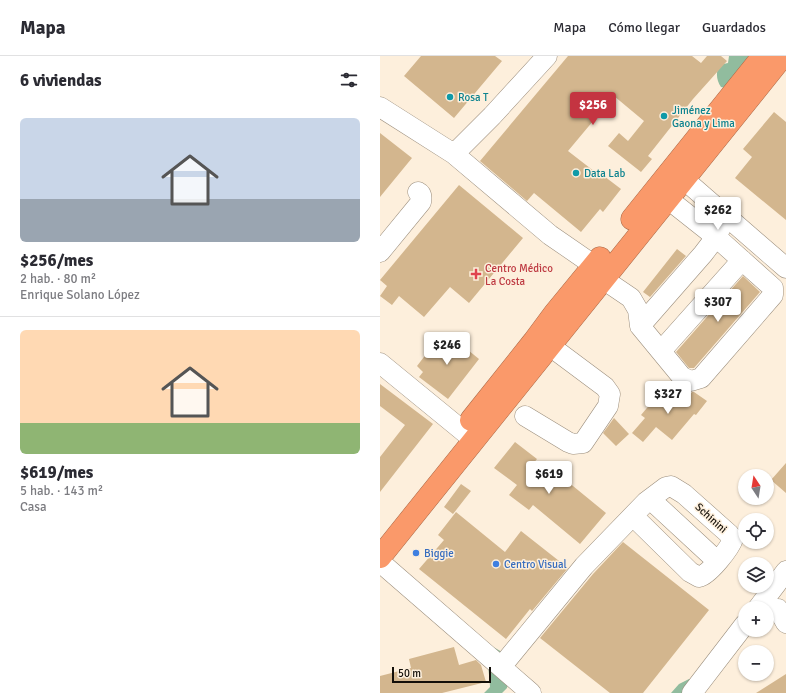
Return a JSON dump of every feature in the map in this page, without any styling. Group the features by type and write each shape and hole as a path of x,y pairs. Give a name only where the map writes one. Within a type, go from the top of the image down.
{"highway":[{"path":"380,533 550,346 599,272 767,60"},
{"path":"380,557 554,314 599,272 668,199 678,174"}],"street":[{"path":"454,154 492,116 547,56"},
{"path":"380,107 454,154 550,235 631,298 638,310 640,326 682,377 690,381 701,378 773,295 773,288 716,237 668,199"},
{"path":"678,174 786,268"},
{"path":"380,252 421,202 422,198 418,192"},
{"path":"640,326 716,237 727,217"},
{"path":"661,350 742,260"},
{"path":"525,416 568,442 578,444 583,443 608,406 610,394 605,387 550,346"},
{"path":"380,363 468,435"},
{"name":"Schinini","path":"501,667 584,566 633,516 650,499 666,487 671,486 684,494 729,534 733,539 732,543 703,576 699,577 694,575 633,516"},
{"path":"650,499 717,561"},
{"path":"380,562 531,693"},
{"path":"763,601 786,571"},
{"path":"692,693 738,633"}],"green space":[{"path":"729,56 749,56 725,88 721,87 718,82 717,70 719,65 728,63"},
{"path":"486,644 500,650 511,660 507,688 502,693 484,693 490,687"},
{"path":"689,679 694,681 697,693 671,693 679,684"}],"building":[{"name":"Rosa T","path":"421,56 495,56 502,61 454,118 404,76"},
{"path":"568,56 692,56 701,63 707,56 721,56 727,61 693,99 648,156 652,159 641,172 608,146 619,133 628,141 644,121 614,96 568,151 599,175 600,173 621,189 603,212 600,209 581,232 534,193 527,201 480,161"},
{"path":"774,112 786,122 786,220 735,178 752,157 743,149"},
{"path":"380,133 412,158 380,197"},
{"path":"459,185 523,238 469,303 450,287 424,317 399,296 392,305 380,296 387,286 380,280"},
{"path":"677,249 686,256 650,297 643,292"},
{"path":"743,276 760,292 694,368 689,368 676,352"},
{"path":"447,333 479,359 448,399 419,377 423,372 417,366 427,353 429,355"},
{"path":"380,384 433,424 380,492 380,457 405,425 380,406"},
{"path":"662,390 681,406 692,392 707,401 672,440 656,427 643,442 632,433 645,418 641,415"},
{"path":"614,418 629,434 616,446 603,433"},
{"path":"515,442 537,459 533,464 557,483 562,477 606,513 580,544 533,505 529,510 509,495 517,485 494,468"},
{"path":"786,463 786,493 774,483 774,477"},
{"path":"461,484 471,491 453,514 444,507"},
{"path":"456,512 505,552 521,531 568,568 532,611 530,609 506,639 419,569 444,540 438,535"},
{"path":"623,542 709,610 643,693 610,693 540,638 593,574"},
{"path":"454,647 459,665 476,660 481,665 486,682 442,693 380,693 380,676 411,668 409,659"},
{"path":"786,674 786,693 756,693"}],"place":[{"name":"Rosa T","path":"450,97"},
{"name":"Jiménez Gaona y Lima","path":"664,116"},
{"name":"Data Lab","path":"576,173"},
{"name":"Centro Médico La Costa","path":"476,274"},
{"name":"Biggie","path":"416,553"},
{"name":"Centro Visual","path":"496,564"}]}
